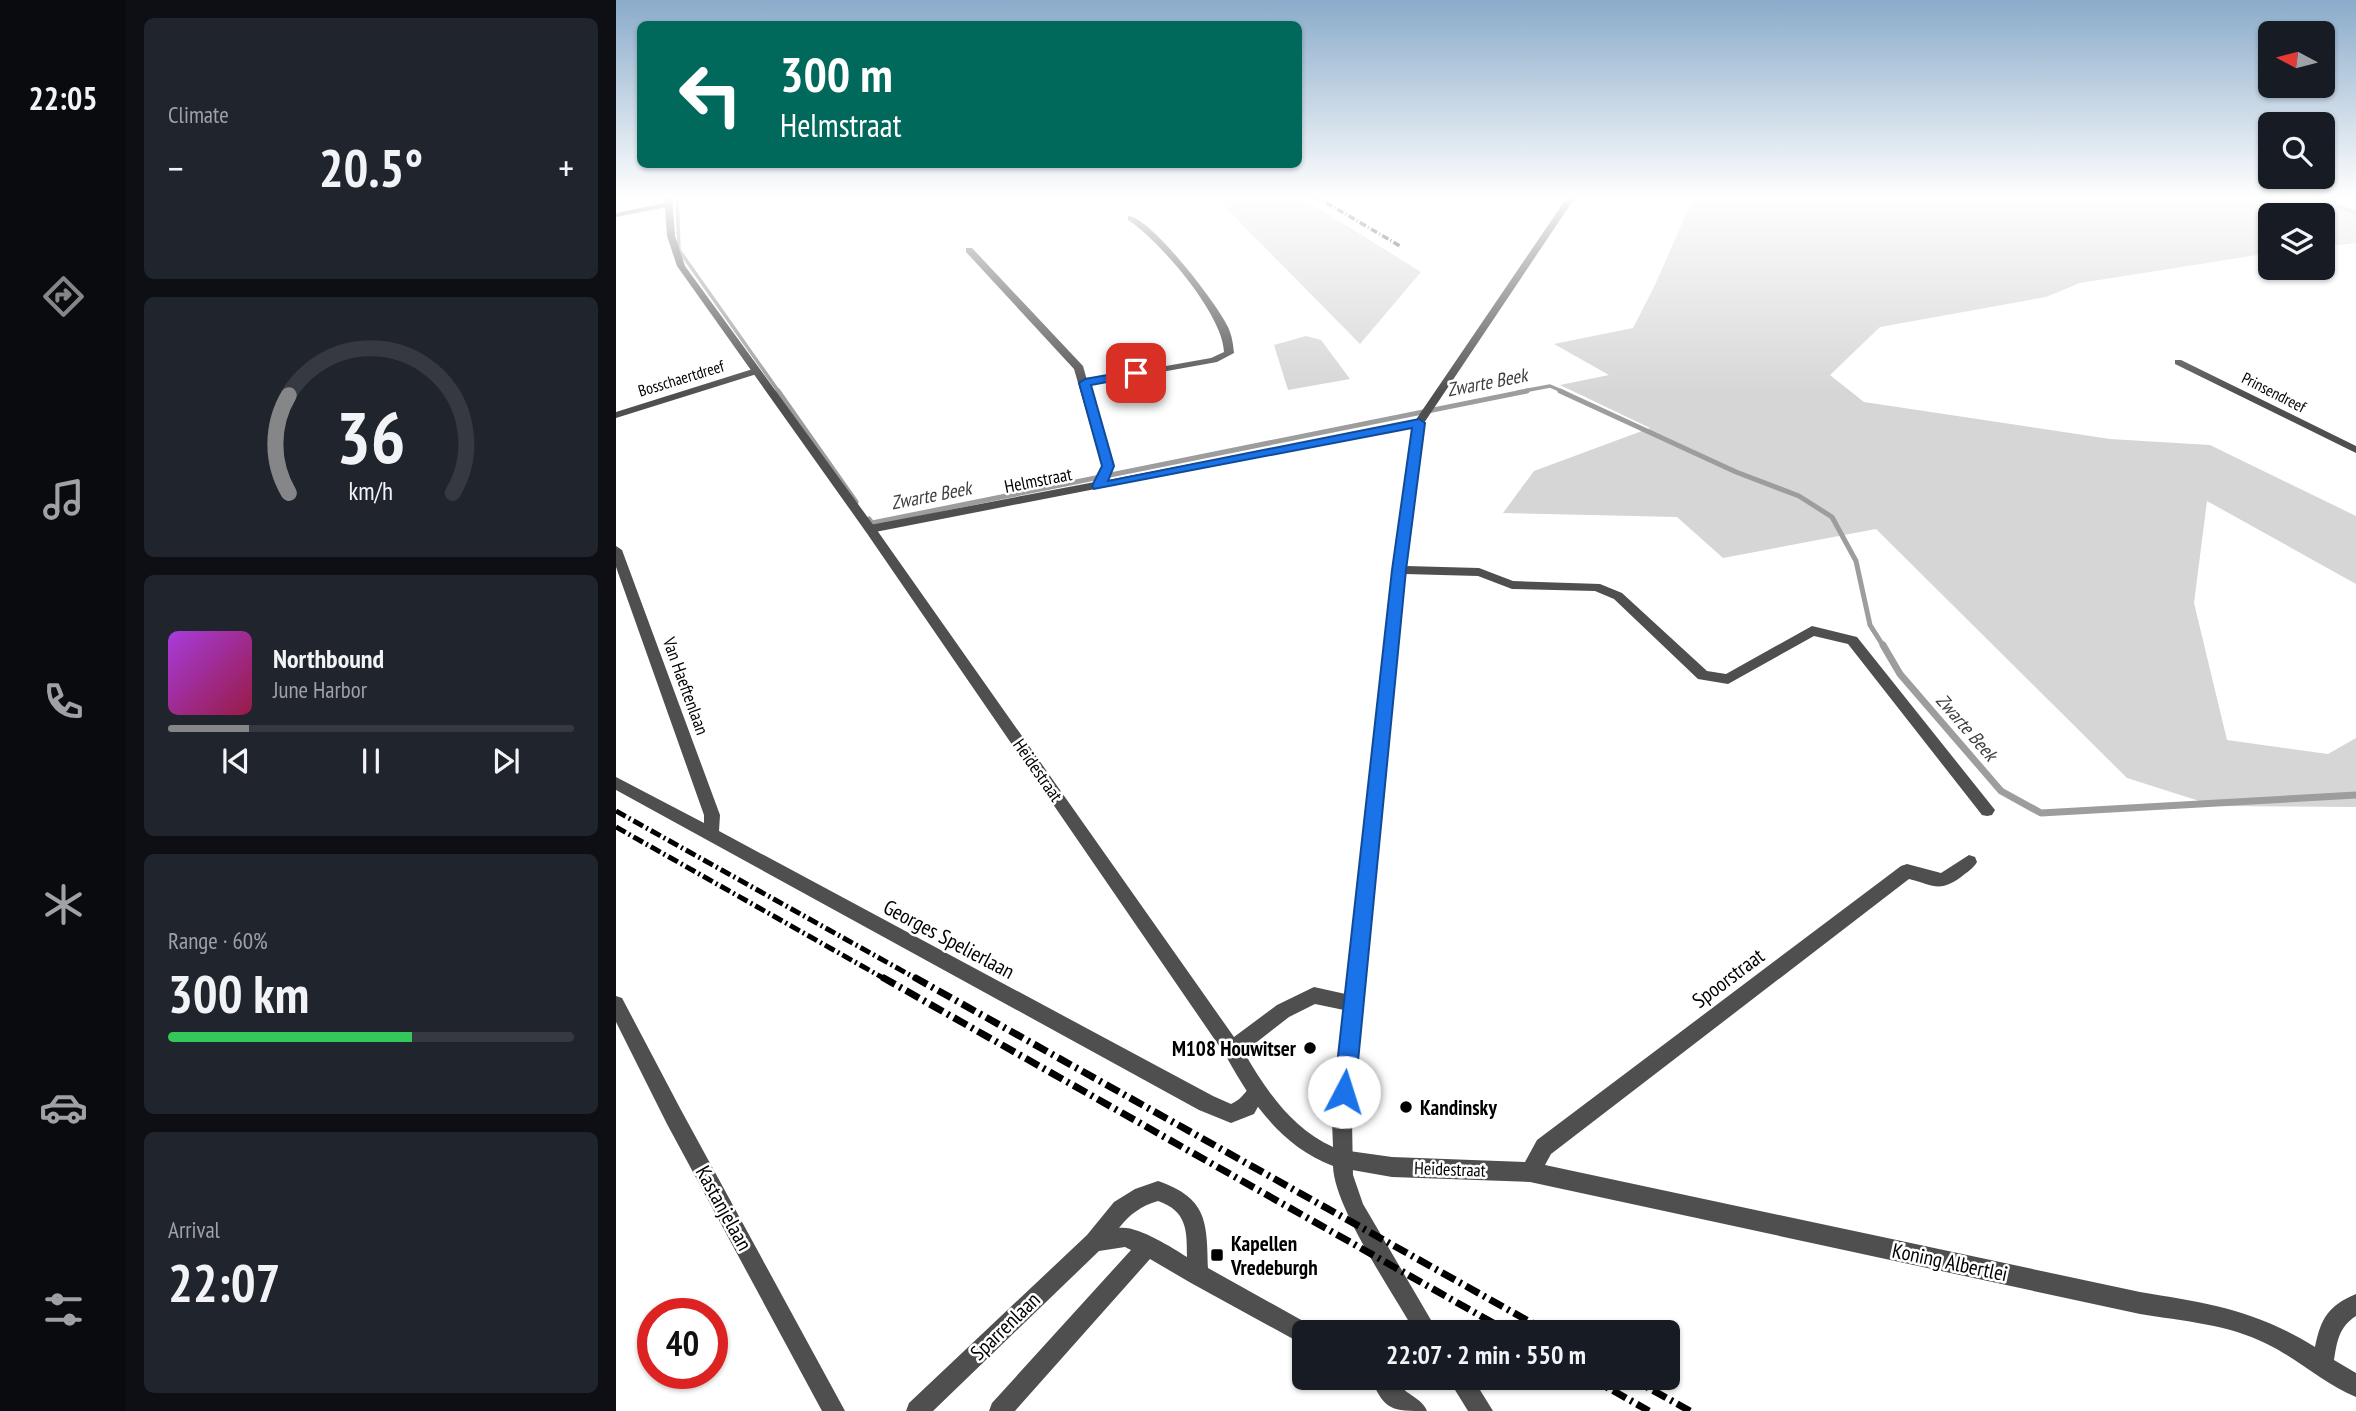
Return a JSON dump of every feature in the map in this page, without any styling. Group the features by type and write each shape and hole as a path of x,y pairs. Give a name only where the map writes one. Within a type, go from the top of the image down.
{"street":[{"name":"Heidestraat","path":"680,262 870,529 1274,1114 1325,1155 1342,1160 1392,1167 1530,1172"},
{"path":"980,262 1079,369 1108,466 1099,486"},
{"path":"1085,383 1214,360 1229,353 1230,341 1217,315 1174,262"},
{"path":"1420,1320 1355,1209 1348,1192 1342,1160 1342,1120 1353,1003 1399,570 1419,423 1528,262"},
{"name":"Prinsendreef","path":"2178,362 2356,450"},
{"name":"Bosschaertdreef","path":"616,415 756,371"},
{"name":"Helmstraat","path":"870,529 1419,423"},
{"name":"Van Haeftenlaan","path":"616,550 712,815 711,836"},
{"path":"1399,570 1479,572 1512,585 1596,587 1618,596 1703,675 1728,679 1812,631 1852,640 1987,810"},
{"name":"Georges Spelierlaan","path":"616,783 1206,1103 1231,1114 1247,1107 1257,1092"},
{"name":"Spoorstraat","path":"1530,1172 1544,1147 1907,871 1943,881 1969,862"},
{"path":"1232,1050 1283,1011 1314,995 1353,1003"},
{"name":"Kastanjelaan","path":"616,1004 834,1411"},
{"name":"Koning Albertlei","path":"1530,1172 2261,1329 2323,1363 2356,1386"},
{"name":"Sparrenlaan","path":"917,1411 1094,1242 1121,1209 1142,1196 1158,1192 1175,1197 1189,1210 1198,1233 1198,1276"},
{"path":"1094,1242 1125,1237 1148,1246 1292,1327"},
{"path":"1000,1411 1148,1246"},
{"path":"2323,1363 2329,1326 2348,1307 2356,1305"},
{"path":"1388,1390 1393,1398 1416,1411"},
{"path":"1467,1390 1482,1411"}],"shaded area":[{"path":"1279,262 1405,262 1421,272 1360,344"},
{"path":"1665,262 2214,262 2080,283 2046,297 1880,327 1830,375 1864,402 2110,439 2210,445 2356,516 2356,584 2207,501 2194,603 2227,740 2328,754 2356,738 2356,807 2215,806 2127,778 1876,529 1723,558 1677,517 1503,513 1534,471 1650,428 1560,385 1609,375 1554,344 1633,328"},
{"path":"1306,336 1321,340 1350,379 1288,390 1274,345"}],"waterway":[{"name":"Zwarte Beek","path":"687,262 779,392"},
{"name":"Zwarte Beek","path":"1518,392 1550,386 1564,392"},
{"name":"Zwarte Beek","path":"778,391 856,502"},
{"name":"Zwarte Beek","path":"869,519 872,523 1527,391"},
{"name":"Zwarte Beek","path":"1560,391 1736,472 1799,496 1832,517 1856,561 1870,625 1884,647"},
{"name":"Zwarte Beek","path":"1883,645 1900,674 2001,791 2041,813 2356,795"}],"railway":[{"path":"616,811 917,979"},
{"path":"616,827 885,979"},
{"path":"882,977 1488,1320"},
{"path":"914,977 1527,1320"},
{"path":"1612,1390 1649,1411"},
{"path":"1652,1390 1690,1411"}],"place":[{"name":"M108 Houwitser","path":"1310,1048"},
{"name":"Kandinsky","path":"1406,1107"},
{"name":"Kapellen Vredeburgh","path":"1217,1255"}],"route":[{"path":"1136,373 1085,383 1108,466 1099,486 1419,423 1399,570 1344,1092"}]}
